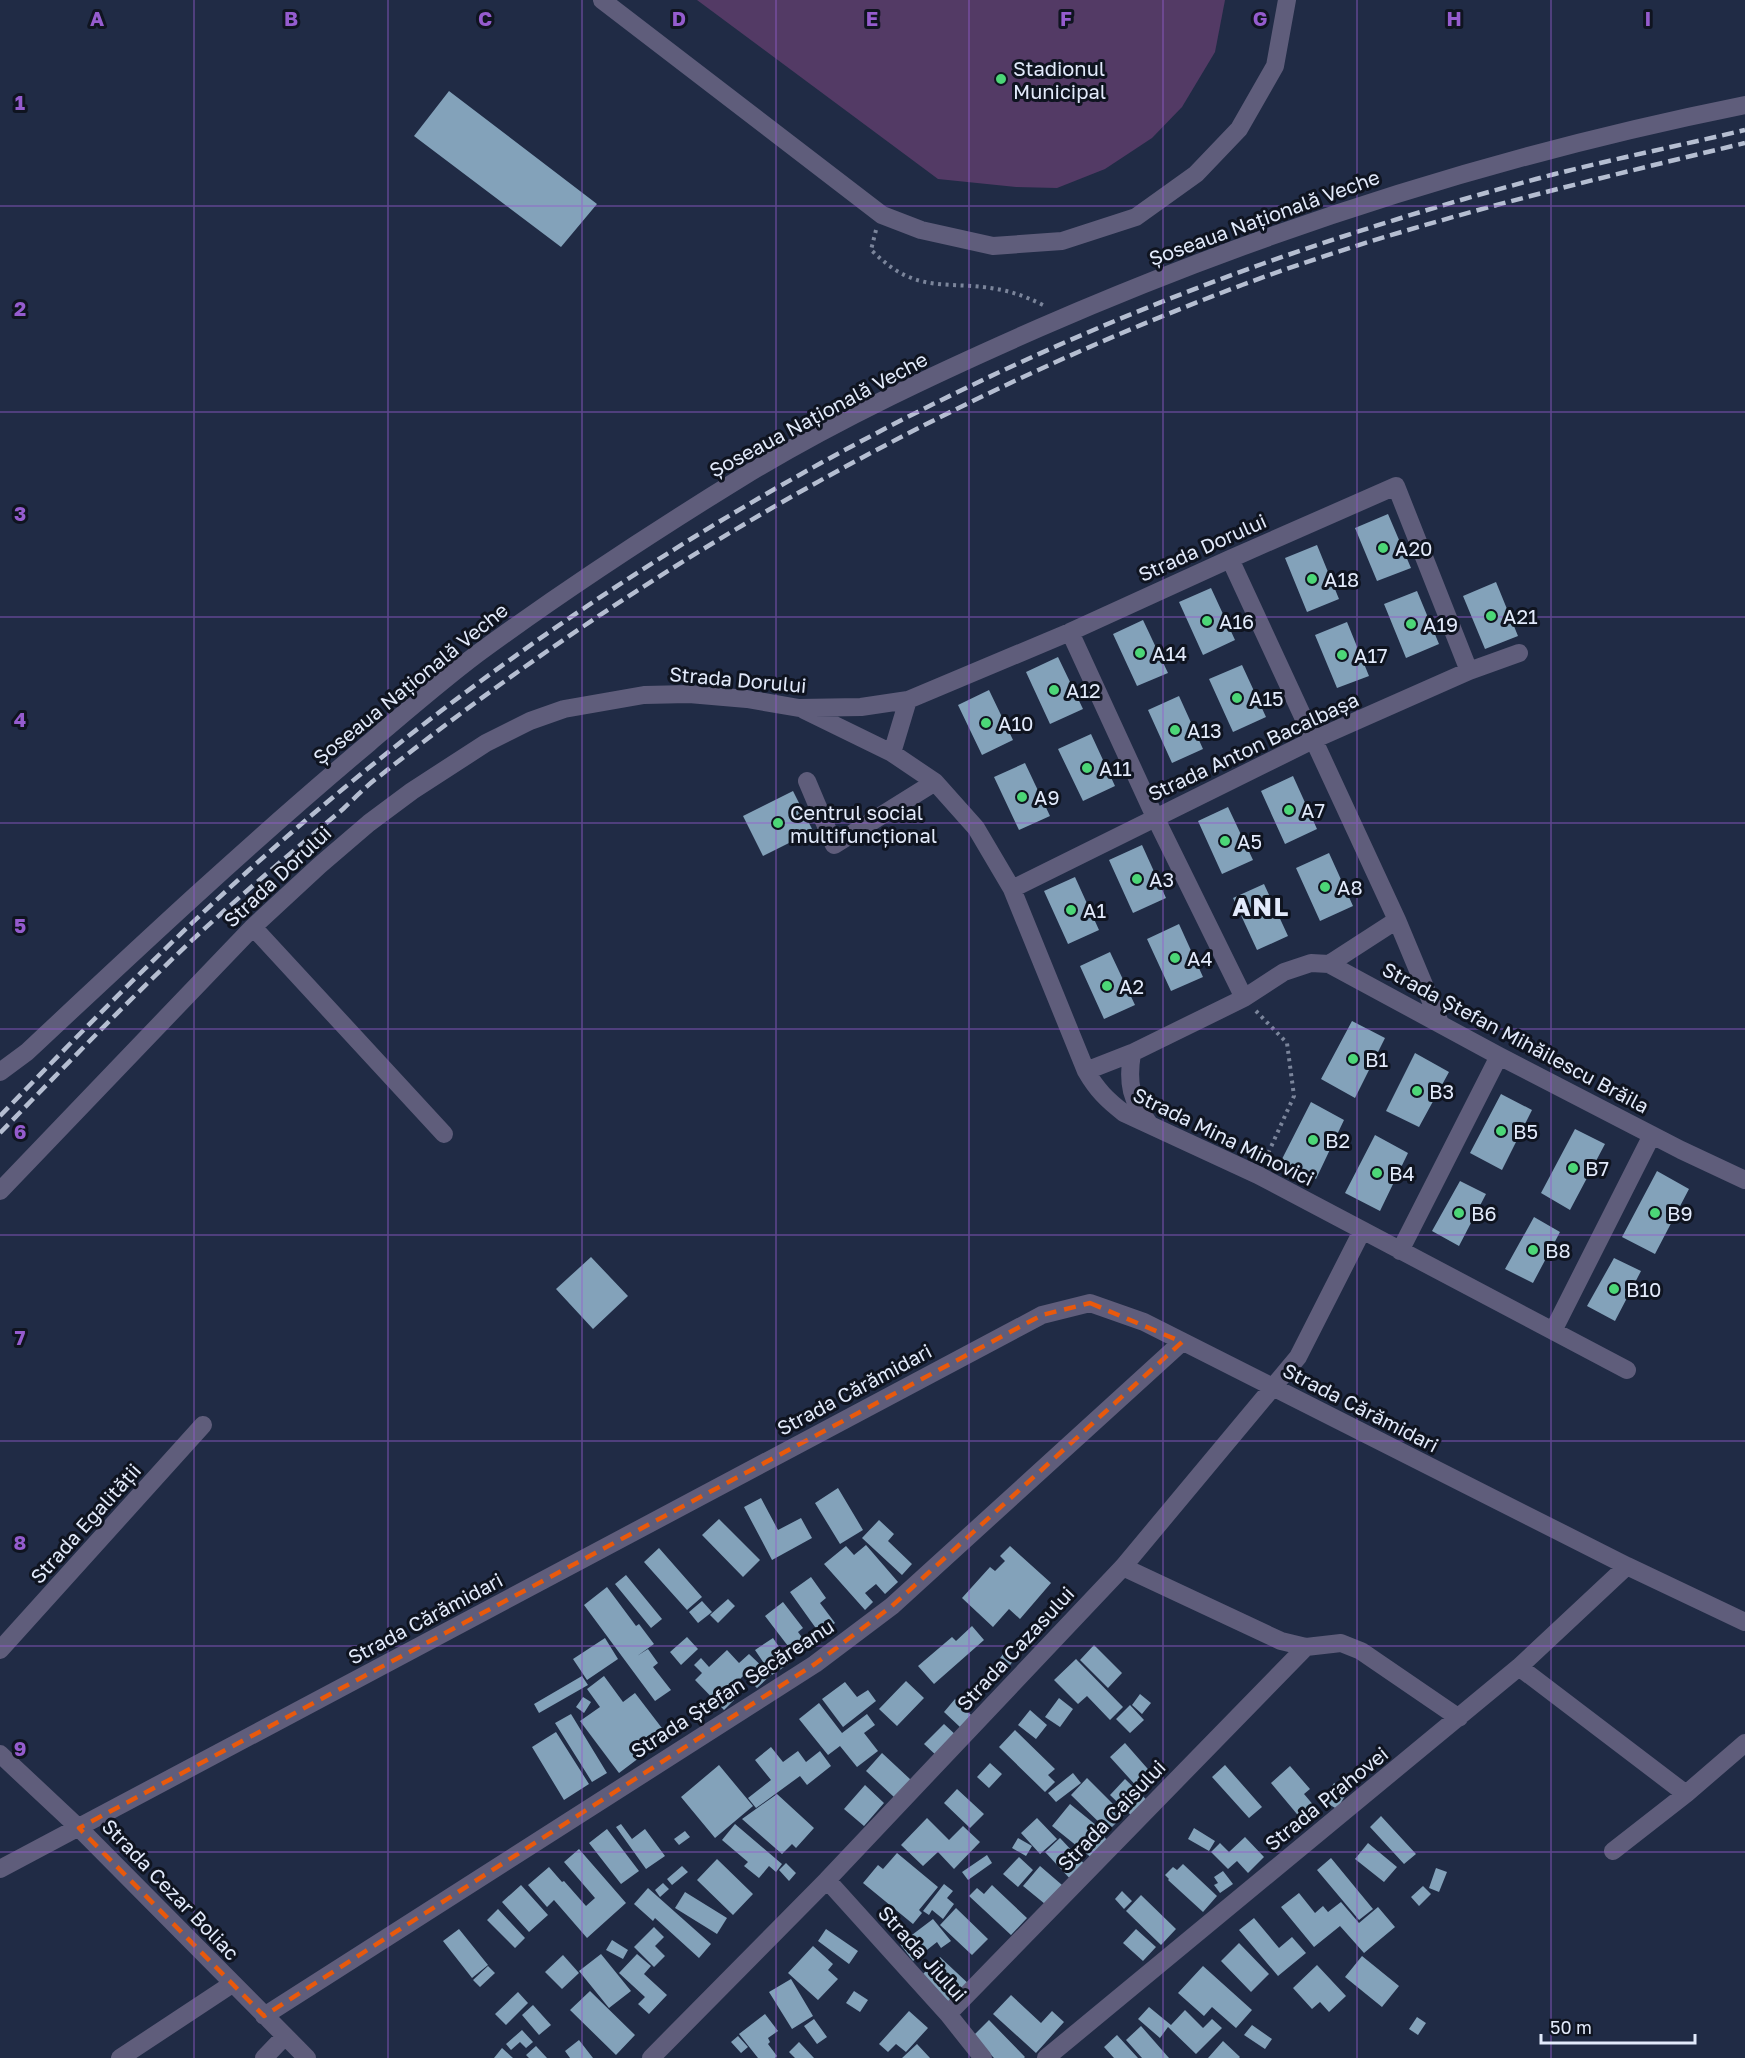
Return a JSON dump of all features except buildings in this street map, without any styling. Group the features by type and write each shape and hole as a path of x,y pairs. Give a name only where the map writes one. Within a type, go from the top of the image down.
{"street":[{"path":"602,0 882,215 921,230 993,246 1062,241 1136,217 1196,174 1239,129 1275,66 1287,0"},
{"name":"Șoseaua Națională Veche","path":"0,1072 27,1052 236,857 410,709 491,644 595,572 746,475 885,400 982,353 1149,281 1431,182 1551,148 1745,105"},
{"name":"Strada Dorului","path":"0,1191 253,927 320,865 395,804 452,764 486,743 530,721 564,709 644,696 689,694 747,699 799,708 861,707 908,700 1070,632 1396,486 1468,671"},
{"path":"1230,559 1397,920 1440,1023"},
{"path":"1070,632 1155,817 1244,998"},
{"name":"Strada Anton Bacalbașa","path":"1012,889 1313,740 1468,671 1519,653"},
{"path":"892,753 908,700"},
{"name":"Strada Mina Minovici","path":"799,708 892,753 935,782 976,828 1012,889 1086,1071 1096,1089 1110,1102 1124,1113 1258,1175 1628,1370"},
{"path":"807,781 834,844 935,782"},
{"name":"Strada Ștefan Mihăilescu Brăila","path":"1329,964 1397,920"},
{"path":"253,927 444,1134"},
{"name":"Strada Ștefan Mihăilescu Brăila","path":"1086,1071 1131,1053 1244,998 1284,972 1311,963 1329,964 1499,1056 1681,1150 1745,1180"},
{"path":"1131,1053 1129,1072 1131,1091 1138,1110 1150,1125"},
{"path":"1400,1251 1499,1056"},
{"path":"1553,1331 1652,1135"},
{"name":"Strada Cazasului","path":"651,2058 827,1880 1123,1567 1298,1357 1362,1231"},
{"name":"Strada Cărămidari","path":"0,1869 1042,1315 1090,1302 1144,1322 1627,1566 1745,1622"},
{"name":"Strada Ștefan Secăreanu","path":"264,2016 815,1664 892,1606 1182,1341"},
{"name":"Strada Egalității","path":"0,1650 203,1425"},
{"name":"Strada Prahovei","path":"1046,2058 1459,1718 1519,1667 1627,1566"},
{"path":"1123,1567 1281,1641 1306,1647 1341,1643 1361,1650 1459,1718"},
{"name":"Strada Caisului","path":"948,2014 1306,1647"},
{"path":"1519,1667 1686,1794"},
{"path":"1613,1851 1686,1794 1745,1743"},
{"name":"Strada Cezar Boliac","path":"0,1754 79,1828 307,2058"},
{"name":"Strada Jiului","path":"827,1880 948,2014 983,2058"},
{"path":"120,2058 232,1984"},
{"path":"264,2058 285,2036"}],"path":[{"path":"882,215 873,236 871,250 888,266 910,278 1018,293 1046,306 1057,320"},
{"path":"1244,998 1287,1043 1294,1096 1258,1175"}],"highlighted area":[{"path":"1090,1303 1182,1342 892,1606 815,1664 264,2016 79,1828 1042,1315"}],"shaded area":[{"name":"Stadionul Municipal","path":"697,0 1225,0 1215,52 1182,107 1152,138 1105,169 1057,188 1016,187 938,179"}],"railway":[{"path":"0,1116 184,930 248,871 361,774 478,683 600,598 725,518 855,445 988,378 1123,317 1262,264 1371,227 1518,184 1602,162 1745,130"},
{"path":"0,1133 188,944 366,787 480,699 581,628 686,560 792,496 901,437 1013,382 1126,331 1242,285 1366,243 1491,206 1745,143"}],"place":[{"name":"Stadionul Municipal","path":"1001,79"},
{"name":"A20","path":"1383,548"},
{"name":"A18","path":"1312,579"},
{"name":"A21","path":"1491,616"},
{"name":"A16","path":"1207,621"},
{"name":"A19","path":"1411,624"},
{"name":"A14","path":"1140,653"},
{"name":"A17","path":"1342,655"},
{"name":"A12","path":"1054,690"},
{"name":"A15","path":"1237,698"},
{"name":"A10","path":"986,723"},
{"name":"A13","path":"1175,730"},
{"name":"A11","path":"1087,768"},
{"name":"A9","path":"1022,797"},
{"name":"A7","path":"1289,810"},
{"name":"Centrul social multifuncțional","path":"778,823"},
{"name":"A5","path":"1225,841"},
{"name":"A3","path":"1137,879"},
{"name":"A8","path":"1325,887"},
{"name":"A1","path":"1071,910"},
{"name":"A4","path":"1175,958"},
{"name":"A2","path":"1107,986"},
{"name":"B1","path":"1353,1059"},
{"name":"B3","path":"1417,1091"},
{"name":"B5","path":"1501,1131"},
{"name":"B2","path":"1313,1140"},
{"name":"B7","path":"1573,1168"},
{"name":"B4","path":"1377,1173"},
{"name":"B6","path":"1459,1213"},
{"name":"B9","path":"1655,1213"},
{"name":"B8","path":"1533,1250"},
{"name":"B10","path":"1614,1289"}],"district":[{"name":"ANL","path":"1261,906"}]}
